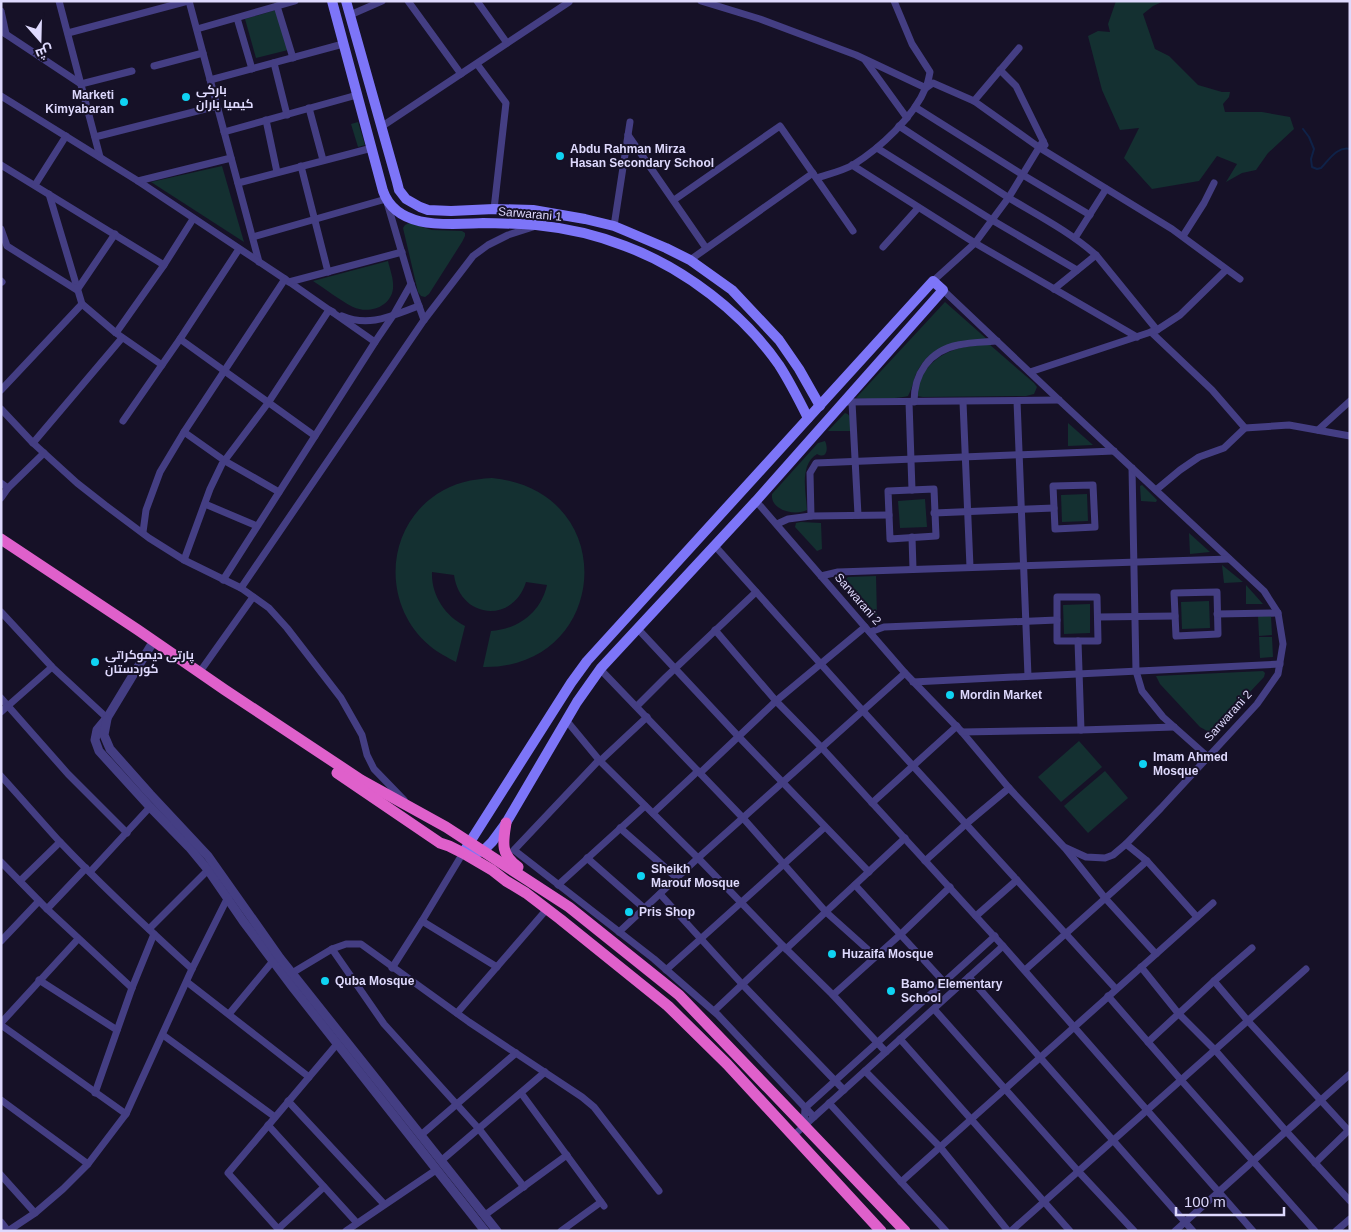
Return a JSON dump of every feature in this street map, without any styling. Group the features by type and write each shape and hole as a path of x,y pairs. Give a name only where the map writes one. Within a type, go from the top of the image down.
{"highway":[{"path":"1,539 152,644"},
{"path":"1,546 361,780 446,827 577,913 678,995 906,1231"},
{"path":"203,677 352,784 440,844 449,846 461,856 492,870 526,893 668,1006 726,1064 881,1231"},
{"path":"506,822 503,845 508,859 546,887 558,900"}],"main road":[{"path":"332,1 386,199"},
{"path":"346,1 397,182 406,199 420,207 439,211 494,209 543,212 585,219 614,226 690,260 732,290 778,340 799,369 820,406"},
{"path":"348,63 362,59"},
{"name":"Sarwarani 1","path":"386,199 400,213 428,223 538,226 594,236 640,252 674,270 702,288 741,321 778,364 795,391 808,418"},
{"path":"640,252 645,239"},
{"path":"461,856 587,661 933,281"},
{"name":"Sarwarani 2","path":"933,281 943,290"},
{"path":"461,856 483,851 492,842 506,822 566,720 600,670 848,402 943,290"},
{"path":"643,600 654,612"}],"street":[{"path":"59,1 100,157"},
{"path":"68,33 189,1 260,262"},
{"path":"197,29 295,1"},
{"path":"350,15 382,1"},
{"path":"408,1 461,74"},
{"path":"477,1 507,44"},
{"path":"702,1 760,19 864,58 926,88"},
{"path":"690,260 815,176 840,171 852,165 877,148 907,118 926,88 930,72 912,44 894,1"},
{"path":"381,128 569,2"},
{"path":"277,6 293,58"},
{"path":"1,10 4,32 81,84 132,71"},
{"path":"237,18 252,69"},
{"path":"210,80 343,44"},
{"path":"974,101 1019,48"},
{"path":"154,66 203,53"},
{"path":"864,58 907,118"},
{"path":"274,63 287,115"},
{"path":"477,64 506,103 494,209"},
{"path":"1000,70 1016,86 1041,145"},
{"path":"926,88 933,83 974,101 1041,145 1049,154 1183,236 1240,279"},
{"path":"224,132 357,95"},
{"path":"1,96 138,181 260,262 375,342"},
{"path":"95,138 217,106"},
{"path":"915,107 1090,215"},
{"path":"310,108 323,160"},
{"path":"266,120 278,172"},
{"path":"614,226 630,122"},
{"path":"674,200 780,126 853,231"},
{"path":"899,126 1075,238 1096,255 1154,331 1212,390 1245,428"},
{"path":"628,135 706,248"},
{"path":"35,186 66,136"},
{"path":"933,281 975,243 1023,175 1041,145"},
{"path":"238,182 372,148"},
{"path":"877,148 992,220 1077,270"},
{"path":"138,181 231,158"},
{"path":"1,164 164,265"},
{"path":"852,165 975,243 1137,337"},
{"path":"301,166 328,272"},
{"path":"1183,236 1214,183"},
{"path":"1075,238 1106,189"},
{"path":"50,194 82,304 119,335 162,365"},
{"path":"252,237 386,199 411,284 424,320"},
{"path":"883,247 918,208"},
{"path":"33,443 119,335 193,218"},
{"path":"240,588 424,320 473,256 508,234 538,226"},
{"path":"2,228 7,246 77,290"},
{"path":"77,290 115,234"},
{"path":"123,421 239,249"},
{"path":"142,532 146,510 160,472 224,371 287,281 402,252"},
{"path":"1054,289 1096,255"},
{"path":"1030,372 1154,331 1180,315 1226,270"},
{"path":"223,580 394,314 411,284"},
{"name":"Sarwarani 2","path":"756,501 913,682 960,729 1009,788 1064,847 1086,857 1105,858 1113,855 1126,844 1256,704 1278,674 1283,644 1278,613 1264,591 943,290"},
{"path":"1,390 82,304"},
{"path":"329,310 349,319 365,322 378,320 419,306"},
{"path":"184,560 210,489 225,461 268,403 329,310"},
{"path":"180,339 315,436"},
{"path":"912,490 911,402 916,381 927,362 940,352 956,345 997,341"},
{"path":"858,515 855,462 848,402 1059,400"},
{"path":"1017,401 1028,676"},
{"path":"1318,430 1350,401"},
{"path":"963,402 970,567"},
{"path":"1,409 33,443 77,483 142,532 184,560 240,588 269,608 342,698 362,735 370,764 415,811"},
{"path":"1156,490 1180,470 1199,458 1224,448 1245,428 1289,425 1350,436"},
{"path":"184,432 225,461 279,492"},
{"path":"812,516 810,473 816,464 1114,451"},
{"path":"1,498 8,488 44,453"},
{"path":"1132,468 1136,671 1142,691 1163,717 1208,757"},
{"path":"1,483 8,488"},
{"path":"1093,485 1095,527 1054,528 1054,508 1053,486 1093,485"},
{"path":"934,489 936,536 890,538 888,491 912,490 934,489"},
{"path":"205,504 257,526"},
{"path":"934,513 1054,508"},
{"path":"777,524 788,519 812,516 889,515"},
{"path":"912,537 913,569"},
{"path":"715,546 862,711 1116,989"},
{"path":"821,576 838,572 1229,559"},
{"path":"637,706 756,592"},
{"path":"1216,592 1218,634 1176,636 1175,616 1174,593 1216,592"},
{"path":"203,677 253,597"},
{"path":"1057,597 1097,597 1098,617 1098,641 1057,642 1057,597"},
{"path":"1,612 52,668 107,718"},
{"path":"1217,614 1278,613"},
{"path":"1098,617 1175,616"},
{"path":"653,813 776,701 820,664 868,630 884,626 1057,620"},
{"path":"638,629 782,783 869,872"},
{"path":"715,630 776,701 822,748 995,936 1252,1231"},
{"path":"1078,641 1081,730"},
{"path":"152,644 107,718 97,730 95,740 99,751 189,847 292,973 393,1106 436,1170 485,1231"},
{"path":"913,682 1280,664"},
{"path":"1,712 52,668"},
{"path":"600,670 744,818 826,912 875,956"},
{"path":"619,932 698,858 905,673"},
{"path":"1,698 68,774 127,833"},
{"path":"647,717 599,761 514,850 619,932 714,1011 814,1117"},
{"path":"107,718 104,735 110,749 208,856 273,961 337,1044 421,1135 497,1231"},
{"path":"566,720 599,761 698,858 833,995 886,1052"},
{"path":"872,802 913,766 960,729 1081,730 1174,727"},
{"path":"1,776 60,842 192,969"},
{"path":"926,861 1009,788"},
{"path":"558,885 645,806"},
{"path":"47,909 127,833 150,807"},
{"path":"666,970 825,827"},
{"path":"620,828 677,878"},
{"path":"714,1011 742,984 826,912 905,838"},
{"path":"20,881 60,842"},
{"path":"1126,844 1148,861 1197,918"},
{"path":"1064,847 1105,898 1156,954"},
{"path":"392,968 461,856"},
{"path":"587,858 645,909"},
{"path":"1025,970 1148,861"},
{"path":"2,865 78,939 132,988"},
{"path":"95,1093 152,931 208,870"},
{"path":"976,916 1017,880"},
{"path":"855,885 944,982"},
{"path":"833,995 950,888"},
{"path":"660,894 742,984 844,1090"},
{"path":"1,1222 8,1231 35,1213 64,1189 88,1164 126,1114 192,969 228,897"},
{"path":"1,940 39,901"},
{"path":"901,1182 1213,903"},
{"path":"457,1014 547,909"},
{"path":"422,921 497,967"},
{"path":"804,1126 805,1108 995,936"},
{"path":"78,939 1,1024 126,1114"},
{"path":"292,973 332,948 346,944 361,944 457,1014 582,1097 594,1107 660,1191"},
{"path":"793,1136 1003,946"},
{"path":"332,948 384,1024 478,1129 524,1186"},
{"path":"1148,1042 1252,948"},
{"path":"229,1014 273,961"},
{"path":"1141,968 1178,1013 1215,1050 1350,1201"},
{"path":"865,1070 940,1147 1010,1231 1306,969"},
{"path":"969,978 1193,1231"},
{"path":"40,980 117,1030"},
{"path":"1214,981 1248,1021 1349,1130 1315,1163"},
{"path":"187,982 309,1077"},
{"path":"1108,996 1252,1162 1315,1231"},
{"path":"934,1009 1134,1231"},
{"path":"163,1035 275,1117"},
{"path":"900,1039 1070,1231"},
{"path":"324,1187 279,1230 228,1173 337,1044"},
{"path":"421,1135 516,1053"},
{"path":"442,1160 545,1072"},
{"path":"1176,1231 1350,1074"},
{"path":"521,1092 603,1204 561,1231"},
{"path":"1,1100 88,1164"},
{"path":"288,1101 384,1204"},
{"path":"830,1103 946,1231"},
{"path":"268,1125 357,1223"},
{"path":"485,1215 567,1155"},
{"path":"346,1231 436,1170"},
{"path":"1,1175 35,1213"},
{"path":"1336,1231 1350,1218"}],"green space":[{"path":"1116,1 1164,1 1153,6 1143,14 1155,49 1169,56 1198,85 1222,92 1230,92 1229,97 1223,104 1225,112 1262,112 1290,117 1294,129 1268,153 1256,170 1242,173 1226,182 1237,164 1217,156 1199,181 1152,189 1124,158 1139,128 1120,130 1102,90 1088,36 1098,31 1110,32 1108,24"},
{"path":"276,10 288,50 256,58 245,19"},
{"path":"358,122 365,145 358,147 351,124"},
{"path":"222,166 244,242 151,182"},
{"path":"409,223 432,230 462,231 465,233 462,242 429,294 425,297 421,296 418,292 403,228"},
{"path":"388,261 393,289 388,301 378,308 365,310 353,307 313,281"},
{"path":"945,302 988,340 956,344 937,350 922,364 908,396 882,399 856,398"},
{"path":"989,344 1034,383 1037,387 1034,394 1026,396 917,396 919,380 936,359 960,348"},
{"path":"845,413 850,418 851,431 828,431"},
{"path":"1068,423 1093,445 1068,446"},
{"path":"825,441 827,449 825,454 817,454 811,459 806,472 807,510 791,512 779,508 772,500 772,494 818,443"},
{"path":"492,478 534,490 564,513 580,544 584,578 576,612 556,640 525,660 483,667 491,631 511,627 527,617 540,603 547,585 526,582 519,596 510,605 499,610 487,611 476,608 466,601 458,590 454,575 432,572 434,589 441,604 451,617 465,626 456,662 430,646 414,629 403,610 397,590 396,568 399,547 407,527 420,509 437,494 450,487 477,479"},
{"path":"1142,485 1157,500 1156,502 1141,501 1140,486"},
{"path":"1087,494 1088,521 1062,522 1061,495"},
{"path":"925,499 927,527 900,528 898,501"},
{"path":"796,523 821,523 822,549 817,551 795,527"},
{"path":"1189,533 1210,552 1190,554"},
{"path":"1222,565 1243,582 1224,583"},
{"path":"876,576 877,617 845,583 848,577"},
{"path":"1246,585 1263,604 1246,604"},
{"path":"1209,601 1210,628 1182,629 1181,602"},
{"path":"1090,604 1090,633 1064,634 1063,605"},
{"path":"1258,616 1271,616 1272,635 1259,636"},
{"path":"1259,637 1272,637 1273,657 1260,658"},
{"path":"1263,671 1265,673 1264,677 1215,729 1209,732 1200,727 1160,684 1156,676"},
{"path":"1079,741 1102,767 1061,802 1038,777"},
{"path":"1105,771 1128,798 1088,833 1064,806"}],"waterway":[{"path":"1303,129 1314,149 1311,159 1312,167 1321,168 1337,152 1350,149"}],"place":[{"name":"باركى كيميا باران","path":"186,97"},
{"name":"Marketi Kimyabaran","path":"124,102"},
{"name":"Abdu Rahman Mirza Hasan Secondary School","path":"560,156"},
{"name":"پارتی دیموکراتی کوردستان","path":"95,662"},
{"name":"Mordin Market","path":"950,695"},
{"name":"Imam Ahmed Mosque","path":"1143,764"},
{"name":"Sheikh Marouf Mosque","path":"641,876"},
{"name":"Pris Shop","path":"629,912"},
{"name":"Huzaifa Mosque","path":"832,954"},
{"name":"Quba Mosque","path":"325,981"},
{"name":"Bamo Elementary School","path":"891,991"}]}
